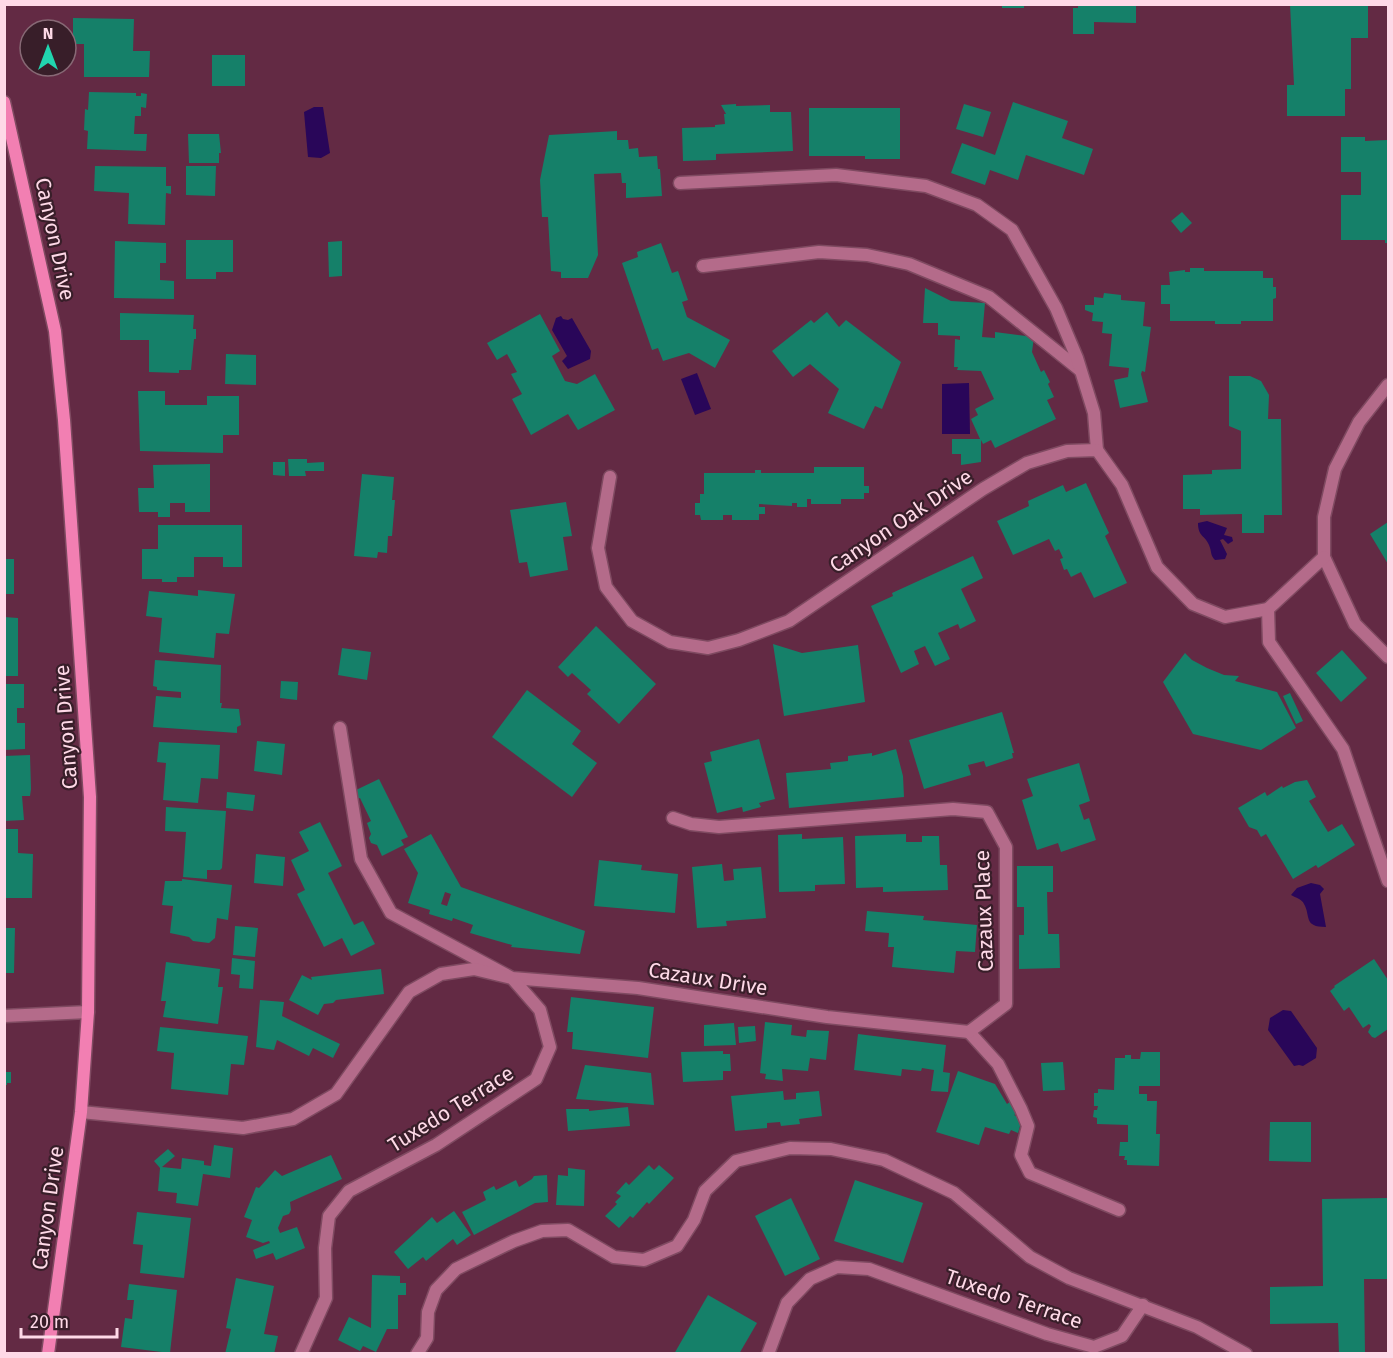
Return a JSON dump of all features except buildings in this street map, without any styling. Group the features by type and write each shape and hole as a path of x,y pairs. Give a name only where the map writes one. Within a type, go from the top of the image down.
{"street":[{"name":"Canyon Drive","path":"4,102 55,331 64,420 90,796 88,1012 81,1112 48,1353"},
{"path":"680,183 836,175 926,186 977,205 1012,230 1056,308 1094,413 1097,450 1122,485 1157,567 1193,604 1225,617 1268,609 1324,557"},
{"path":"703,266 819,252 867,255 909,264 989,297 1080,370"},
{"path":"1389,385 1359,422 1335,469 1324,517 1324,557 1355,624 1389,657"},
{"name":"Canyon Oak Drive","path":"610,477 598,548 606,587 632,621 670,642 708,648 739,640 789,621 982,489 1027,463 1067,451 1097,450"},
{"path":"1268,609 1269,642 1343,749 1389,881"},
{"name":"Cazaux Drive","path":"340,728 361,859 391,913 512,978 638,988 826,1017 969,1032"},
{"name":"Cazaux Place","path":"673,819 691,824 719,827 953,809 987,812 1006,848 1006,1004 969,1032"},
{"path":"81,1112 243,1128 293,1119 336,1095 409,992 441,974 474,969 512,978"},
{"name":"Tuxedo Terrace","path":"301,1353 326,1298 325,1248 329,1216 349,1191 436,1145 536,1079 550,1047 540,1010 512,978"},
{"path":"4,1016 88,1012"},
{"path":"969,1032 998,1065 1025,1118 1028,1126 1021,1155 1030,1173 1119,1210"},
{"name":"Tuxedo Terrace","path":"417,1353 427,1338 428,1312 436,1290 456,1269 514,1241 542,1231 568,1230 614,1257 644,1260 677,1246 694,1220 705,1191 736,1161 790,1148 831,1149 885,1160 954,1193 1030,1257 1070,1278 1143,1305 1122,1336 1094,1347 1047,1334 869,1269 837,1267 810,1279 787,1303 768,1353"},
{"path":"1143,1305 1197,1327 1246,1353"}],"shaded area":[{"path":"314,107 323,107 330,153 321,158 308,157 304,112"},
{"path":"561,316 568,320 572,318 591,351 590,359 568,369 562,361 567,356 552,330 556,318"},
{"path":"697,373 711,409 695,415 681,379"},
{"path":"969,383 970,434 942,434 942,384"},
{"path":"1207,521 1227,528 1224,535 1232,537 1233,541 1228,544 1223,539 1220,540 1227,554 1225,559 1215,560 1212,557 1210,547 1199,531 1198,523"},
{"path":"1311,883 1320,885 1324,889 1320,894 1326,927 1319,927 1311,923 1303,902 1291,895 1297,888"},
{"path":"1283,1010 1291,1011 1317,1048 1316,1058 1303,1066 1294,1066 1268,1030 1270,1018"}]}
